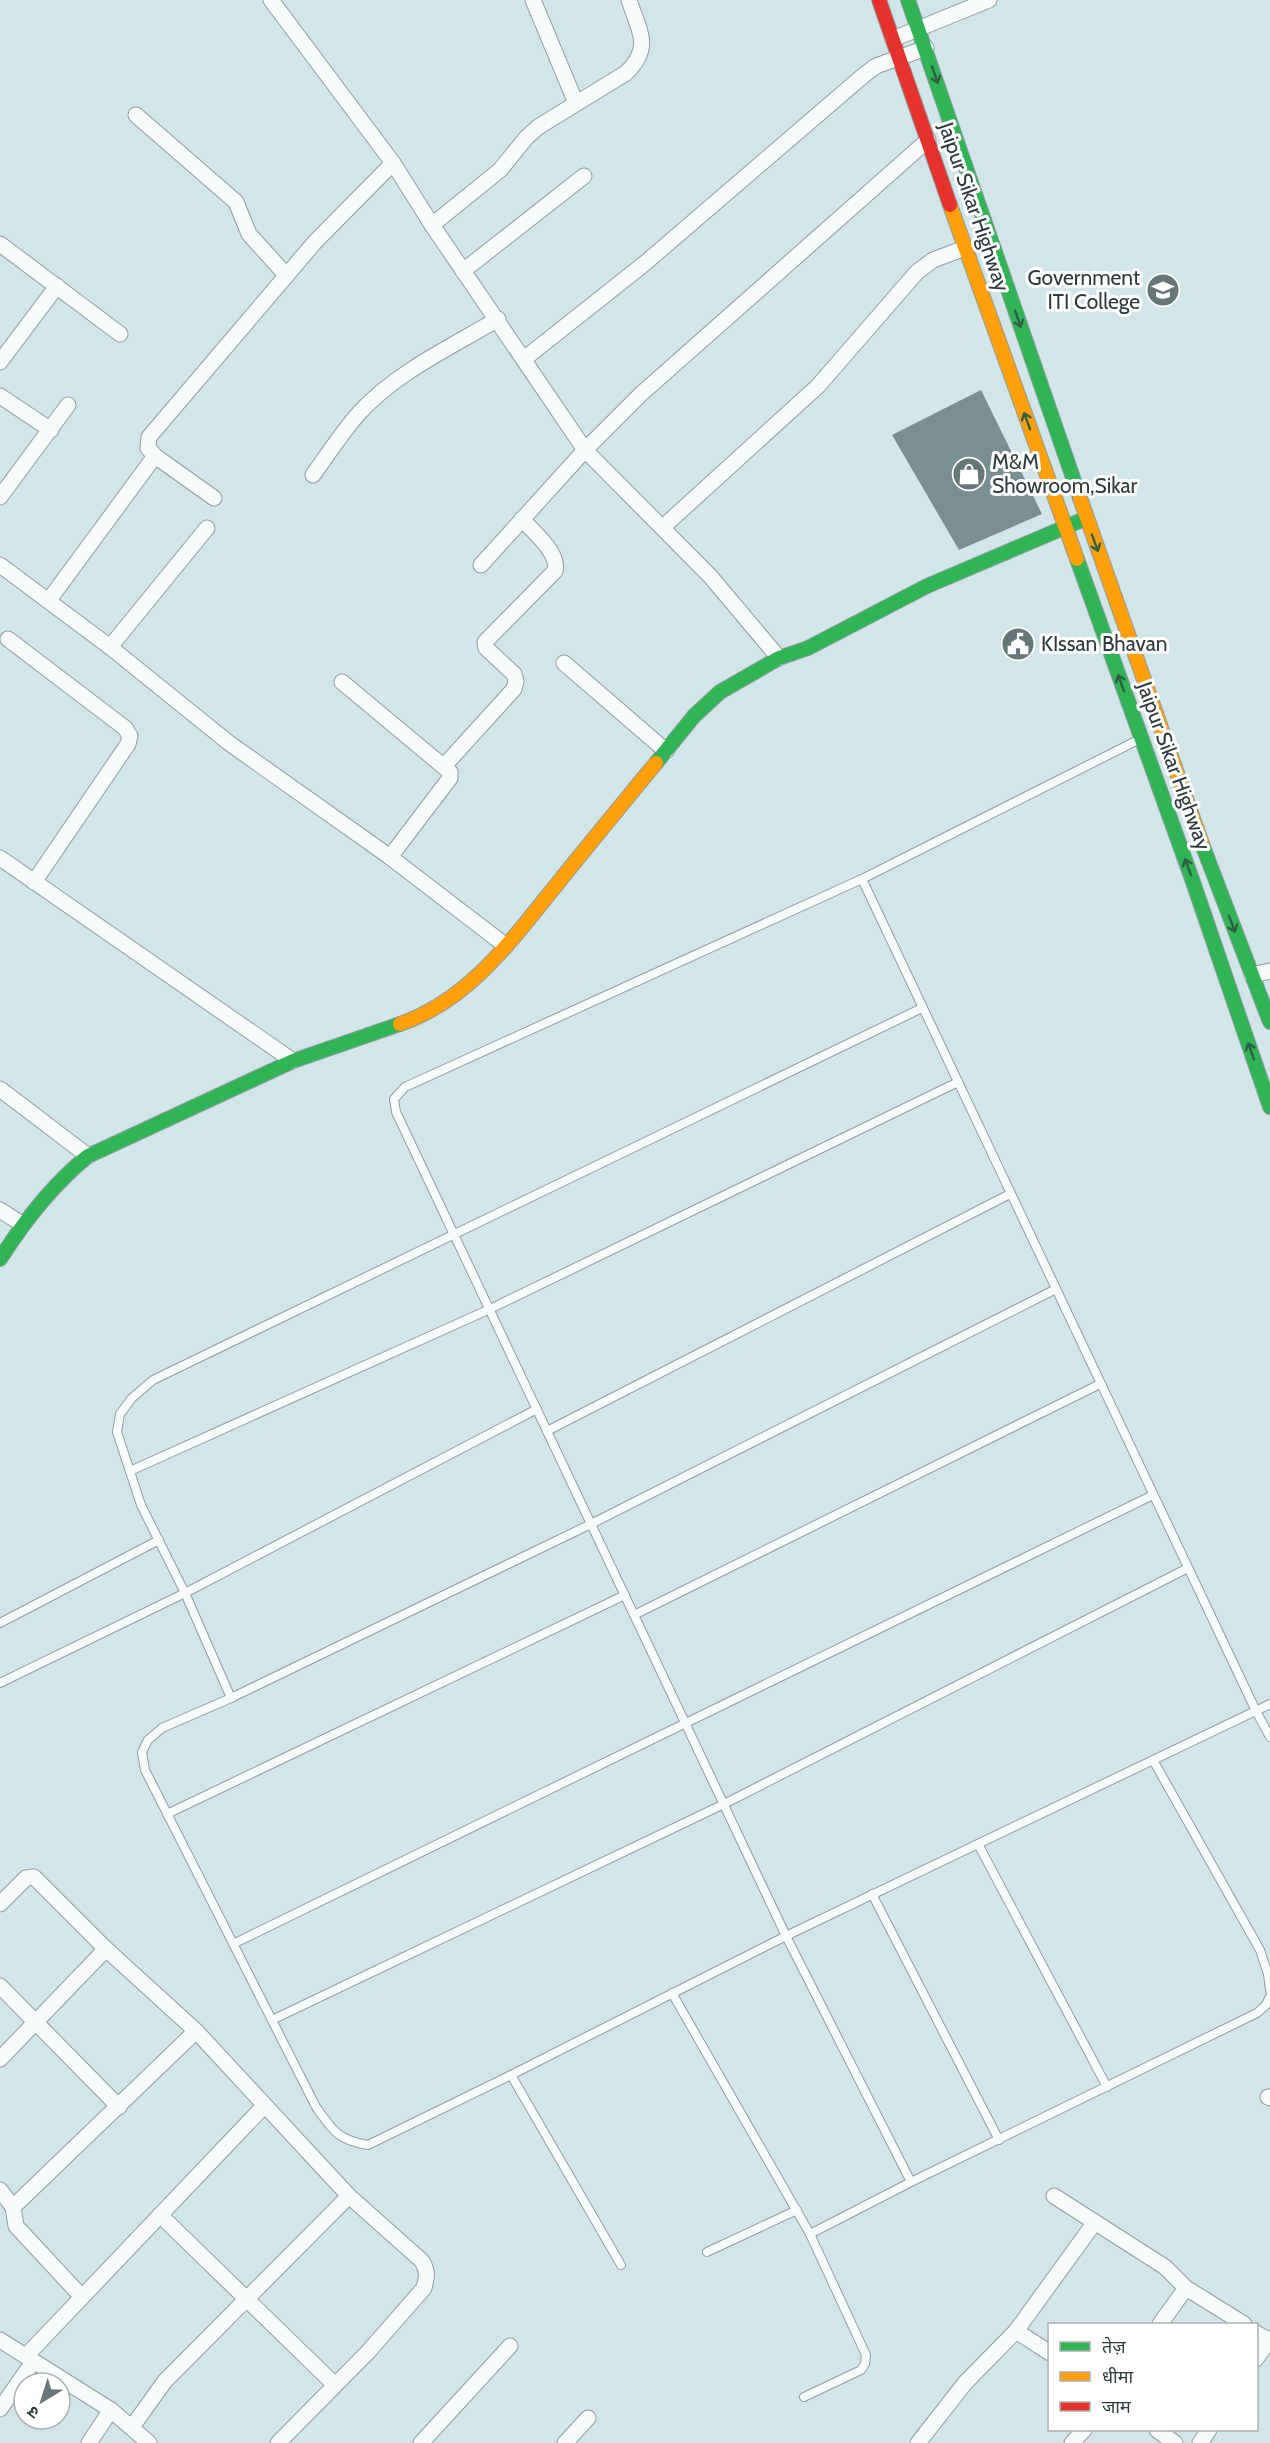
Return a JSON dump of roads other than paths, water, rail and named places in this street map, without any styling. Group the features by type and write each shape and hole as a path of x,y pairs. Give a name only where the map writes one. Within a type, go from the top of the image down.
{"main road":[{"name":"Jaipur Sikar Highway","path":"879,0 1270,1107"},
{"name":"Jaipur Sikar Highway","path":"908,0 1162,732 1213,875 1270,1022"},
{"path":"0,1259 21,1224 66,1173 88,1156 292,1061 409,1021 451,998 476,979 506,946 694,716 720,692 779,658 808,648 927,585 1065,526 1087,519"}],"street":[{"path":"271,0 393,163 432,225 585,450 710,576 779,658"},
{"path":"533,0 576,103"},
{"path":"432,225 500,170 538,127 626,73 637,62 642,51 642,41 629,0"},
{"path":"893,39 989,0"},
{"path":"524,359 644,264 864,75 876,66 926,48"},
{"path":"136,115 236,202 249,234 286,275"},
{"path":"481,565 585,450 641,394 928,140"},
{"path":"214,498 155,456 148,448 149,437 315,242 393,163"},
{"path":"463,271 584,176"},
{"path":"0,244 120,334"},
{"path":"663,527 818,386 917,272 933,260 965,248"},
{"path":"0,362 57,286"},
{"path":"313,475 360,412 375,398 397,380 498,319"},
{"path":"0,396 51,430"},
{"path":"0,496 68,405"},
{"path":"49,600 155,456"},
{"path":"444,766 514,689 516,681 514,674 486,648 485,642 555,571 557,565 554,556 522,519"},
{"path":"110,647 207,528"},
{"path":"0,565 110,647 230,743 390,857 506,946"},
{"path":"8,639 125,728 130,736 128,744 34,882"},
{"path":"564,663 666,751"},
{"path":"342,682 450,772 450,778 390,857"},
{"path":"0,858 292,1061"},
{"path":"1252,975 1270,971"},
{"path":"0,1089 88,1156"},
{"path":"0,1210 21,1224"},
{"path":"0,1904 26,1878 34,1877 106,1949 196,2031 350,2196 422,2261 428,2275 424,2288 368,2352 278,2443"},
{"path":"0,2059 106,1949"},
{"path":"0,1986 119,2107"},
{"path":"13,2207 196,2031"},
{"path":"0,2409 29,2359 81,2296 264,2106"},
{"path":"0,2190 13,2207 16,2226 81,2296"},
{"path":"132,2427 165,2381 350,2196"},
{"path":"1054,2196 1165,2267 1186,2288 1241,2323"},
{"path":"160,2215 335,2385"},
{"path":"918,2443 965,2383 1016,2331 1095,2222"},
{"path":"1161,2323 1186,2288"},
{"path":"1016,2331 1048,2352"},
{"path":"1258,2357 1266,2338"},
{"path":"0,2340 111,2410 149,2443"},
{"path":"421,2443 510,2346"},
{"path":"89,2443 111,2410"},
{"path":"565,2443 588,2418"},
{"path":"1072,2443 1083,2431"},
{"path":"1158,2431 1175,2443"}],"lane":[{"path":"912,2182 786,1936 396,1112 394,1100 405,1087 861,879 1141,739 1162,732"},
{"path":"861,879 956,1083 1270,1737"},
{"path":"231,1698 185,1593 141,1505 117,1432 120,1414 132,1398 153,1380 922,1008"},
{"path":"130,1471 490,1309 956,1083"},
{"path":"547,1431 1010,1194"},
{"path":"1056,1289 591,1524 231,1698 162,1728 148,1740 142,1752 145,1770 316,2107 331,2129 348,2142 368,2145 786,1936 1270,1704"},
{"path":"634,1615 1100,1384"},
{"path":"0,1683 185,1593 537,1409"},
{"path":"233,1944 1153,1495"},
{"path":"0,1623 159,1540"},
{"path":"272,2020 724,1804 1188,1568"},
{"path":"167,1814 625,1595"},
{"path":"1153,1760 1260,1950 1268,1974 1270,1990"},
{"path":"978,1844 1107,2087"},
{"path":"873,1894 999,2140"},
{"path":"672,1993 810,2234 866,2355 865,2364 861,2370 804,2397"},
{"path":"810,2234 1257,2013 1266,2005 1270,1996"},
{"path":"511,2075 621,2265"},
{"path":"706,2252 796,2210"}],"place":[{"name":"Government ITI College","path":"1163,290"},
{"name":"M&M Showroom,Sikar","path":"969,474"},
{"name":"KIssan Bhavan","path":"1018,644"}]}
